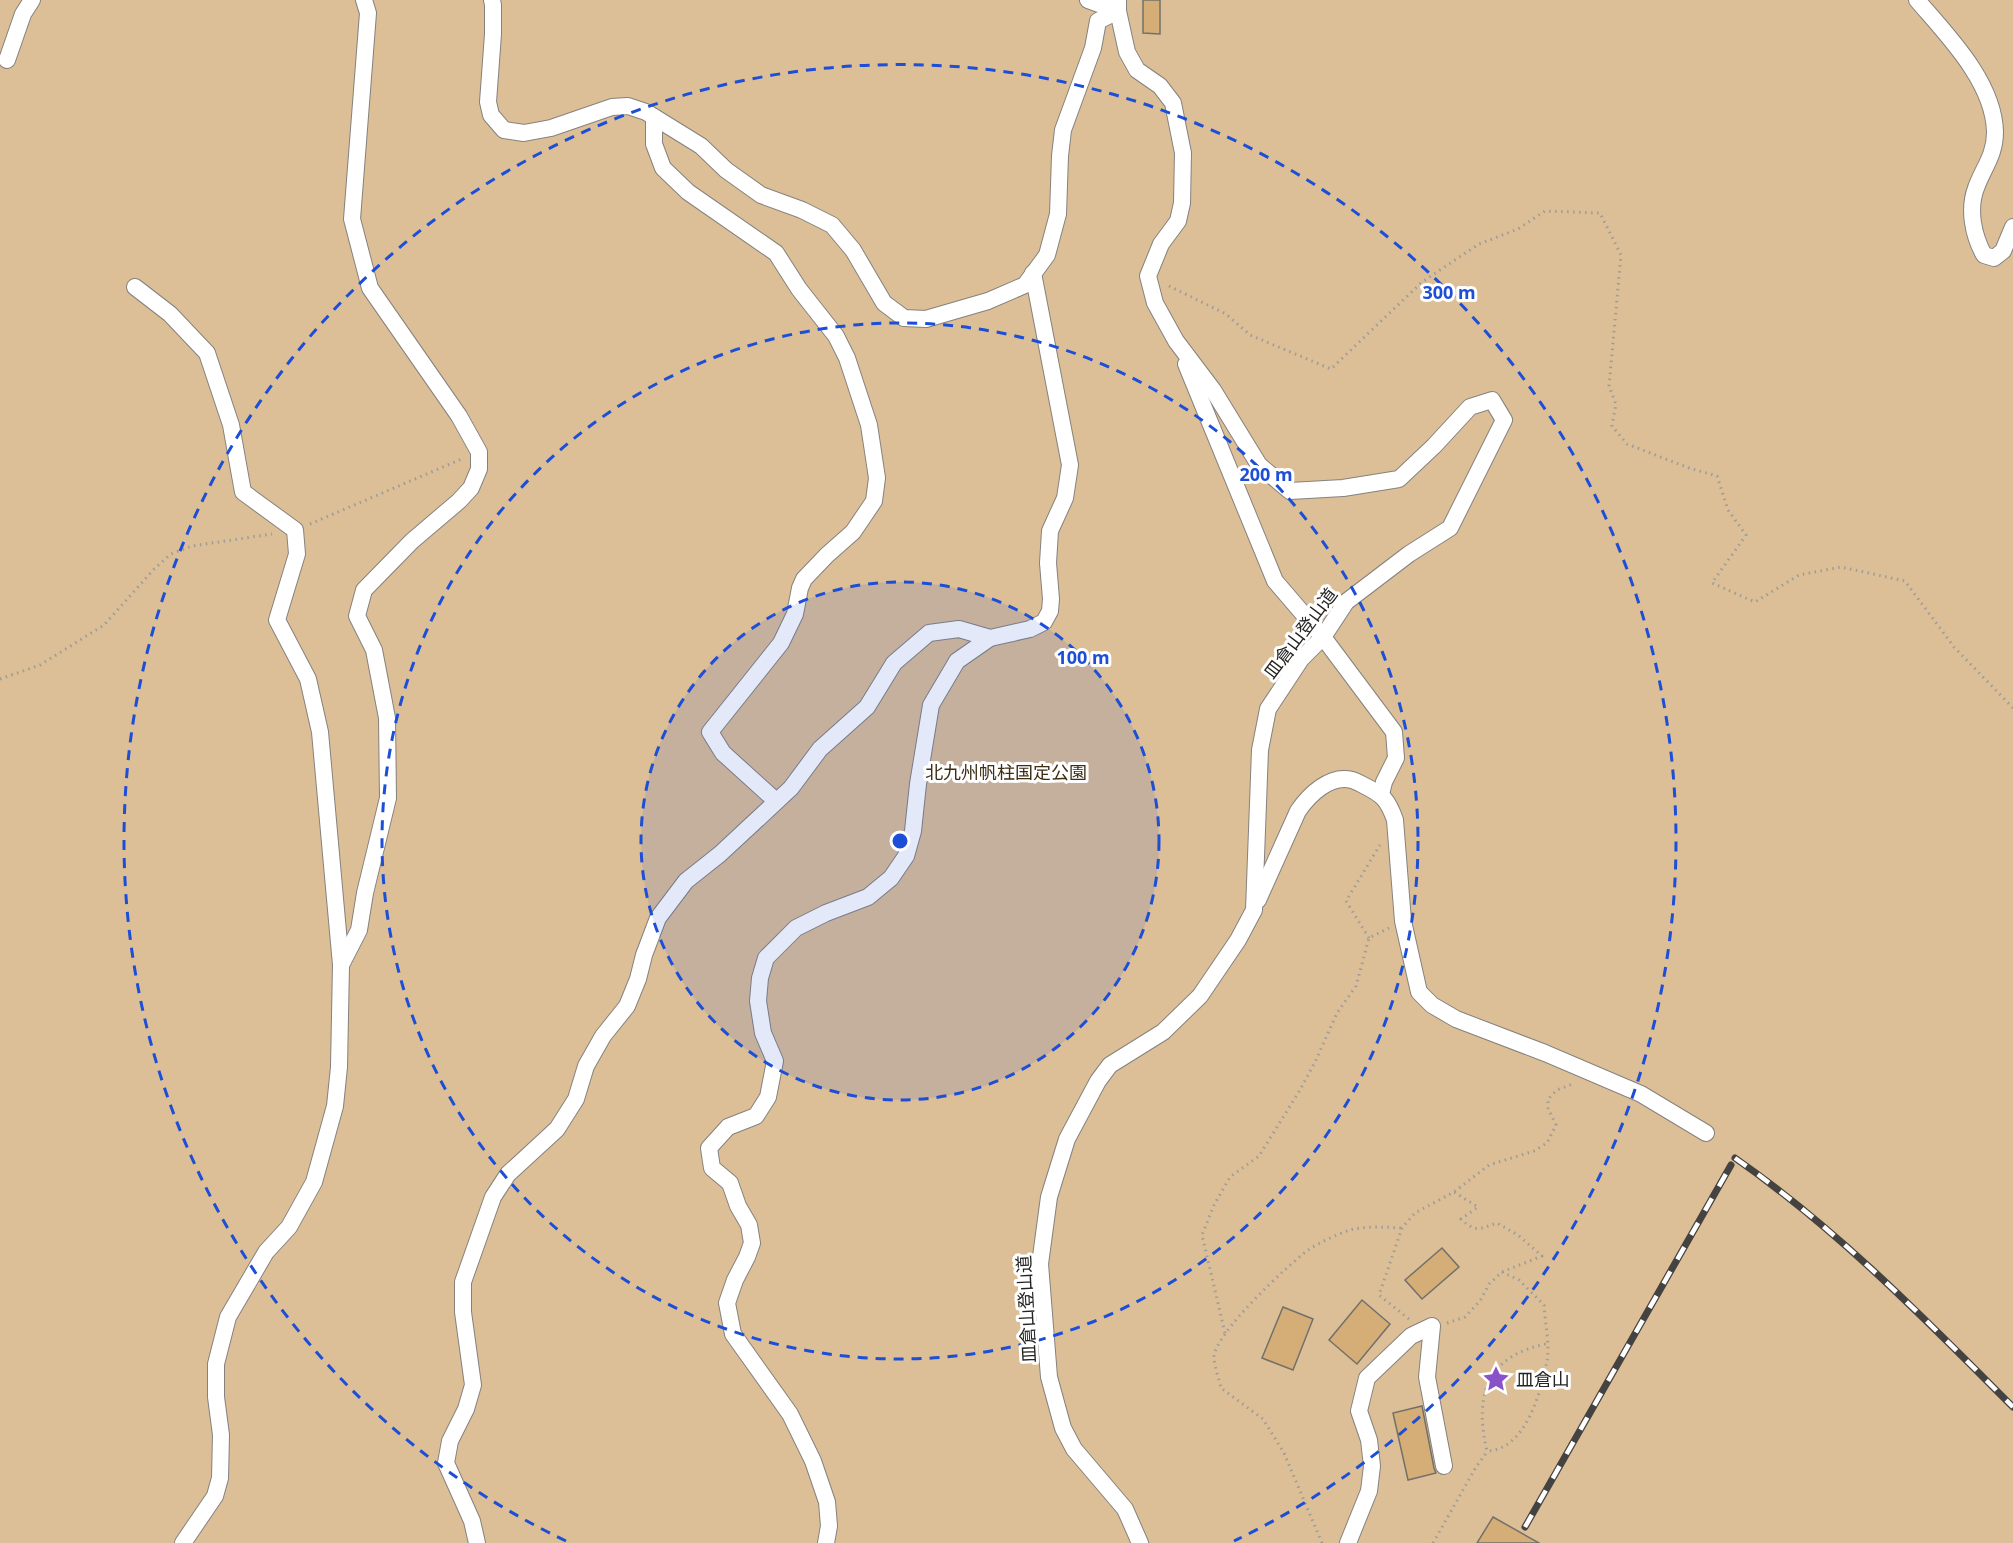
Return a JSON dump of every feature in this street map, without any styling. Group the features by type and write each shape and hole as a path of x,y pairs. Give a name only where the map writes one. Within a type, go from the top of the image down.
{"street":[{"path":"7,60 23,14 32,0"},
{"path":"341,965 359,930 365,893 388,798 387,718 374,650 357,616 364,590 412,541 471,488 478,469 479,452 459,416 370,288 352,219 368,13 364,0"},
{"path":"492,0 493,34 488,102 491,116 504,130 524,133 612,107 628,106 646,112 701,146 726,170 762,195 802,210 832,225 853,250 884,303 904,318 926,319 988,301 1025,285 1047,255 1058,214 1063,130 1093,48 1098,21 1118,5"},
{"path":"1087,0 1118,5"},
{"path":"1917,0 1973,67 1989,102 1995,132 1991,158 1976,188 1971,213 1984,255 1994,258 2003,251 2013,227"},
{"path":"1118,5 1127,52 1137,70 1160,86 1173,103 1183,153 1182,203 1178,221 1158,250 1148,276"},
{"path":"654,117 654,144 663,168 688,192 776,253 799,289 836,336 847,358 869,425 877,478 873,501 853,532 804,579 795,614 781,643 710,732 723,753 776,801"},
{"path":"826,1543 829,1526 827,1502 813,1461 790,1414 733,1334 727,1303 752,1243 749,1225 738,1206 730,1183 712,1168 709,1148 728,1127 756,1116 768,1097 775,1061 763,1034 758,1001 760,978 766,958 796,928 826,913 868,897 891,878 906,856 913,831 931,705 957,661 990,638 1030,629 1044,622 1050,611 1048,563 1050,531 1065,498 1070,465 1033,273"},
{"name":"皿倉山登山道","path":"1140,1543 1125,1509 1074,1449 1063,1428 1049,1377 1040,1264 1048,1197 1067,1139 1098,1081 1110,1065 1163,1032 1200,996 1238,940 1254,910 1260,750 1269,709 1301,659 1323,637 1346,602 1409,554 1450,528 1504,420 1492,400 1470,407 1399,479 1343,488 1290,491 1259,465 1213,390 1176,341 1155,303 1148,276"},
{"path":"135,287 170,314 207,353 231,425 243,492 295,530 297,554 277,620 309,679 320,732 341,965 339,1067 334,1107 314,1182 289,1227 266,1252 228,1317 216,1364 216,1396 221,1435 220,1478 215,1496 183,1543"},
{"path":"1176,341 1275,581 1323,637 1394,732 1396,759 1384,782 1381,794"},
{"path":"477,1543 472,1521 446,1463 450,1441 466,1409 473,1385 462,1312 463,1282 493,1197 508,1174 557,1129 576,1099 586,1066 603,1035 627,1006 658,918 686,881 720,854 791,788 820,749 867,707 894,663 929,633 959,629 990,638"},
{"path":"1254,910 1298,811 1306,800 1317,790 1338,779 1352,780 1381,794 1390,806 1395,820 1403,921 1419,992 1432,1005 1456,1019 1545,1053 1641,1094 1706,1133"},
{"path":"1432,1326 1427,1377 1444,1467"},
{"path":"1348,1543 1369,1491 1371,1475 1369,1440 1359,1411 1367,1378 1411,1336 1432,1326"}],"path":[{"path":"1148,276 1227,314 1250,335 1330,369 1422,282 1479,244 1518,229 1545,211 1600,213 1620,255 1609,386 1617,404 1612,426 1626,444 1717,476 1728,510 1746,535 1712,583 1755,602 1799,576 1841,567 1905,581 1954,647 2013,708"},
{"path":"0,679 40,665 104,625 154,568 171,554 192,546 295,530 479,452"},
{"path":"1225,1334 1202,1235 1214,1205 1230,1177 1259,1156 1300,1090 1316,1060 1336,1012 1356,986 1369,938 1346,901 1395,820"},
{"path":"1369,938 1403,921"},
{"path":"1454,1191 1478,1207 1461,1219 1470,1227 1478,1230 1497,1223 1518,1235 1542,1256 1502,1272 1489,1284 1480,1301 1466,1317 1432,1326 1412,1321 1379,1295 1402,1228 1415,1213 1454,1191 1489,1165 1534,1151 1547,1143 1556,1125 1548,1108 1548,1098 1557,1090 1596,1075"},
{"path":"1322,1543 1284,1453 1263,1419 1221,1388 1214,1355 1225,1334 1279,1275 1310,1249 1349,1230 1378,1226 1402,1228"},
{"path":"1488,1451 1499,1451 1512,1443 1527,1422 1548,1359 1545,1305 1519,1280 1502,1272"},
{"path":"1488,1451 1482,1408 1484,1391 1493,1372 1527,1347 1546,1344"},
{"path":"1433,1543 1476,1467 1488,1451"}],"green space":[{"name":"北九州帆柱国定公園","path":"0,0 2013,0 2013,1543 0,1543"}],"building":[{"path":"1143,0 1160,0 1160,34 1143,33"},
{"path":"1442,1248 1459,1267 1422,1299 1405,1280"},
{"path":"1362,1300 1390,1324 1357,1364 1329,1340"},
{"path":"1283,1307 1313,1319 1293,1370 1262,1358"},
{"path":"1422,1406 1436,1473 1408,1480 1393,1413"},
{"path":"1493,1517 1539,1543 1477,1543"}],"railway":[{"path":"1735,1158 1773,1185 1845,1245 1913,1308 2013,1407"},
{"path":"1525,1527 1731,1165"}],"place":[{"name":"皿倉山","path":"1496,1379"}]}
